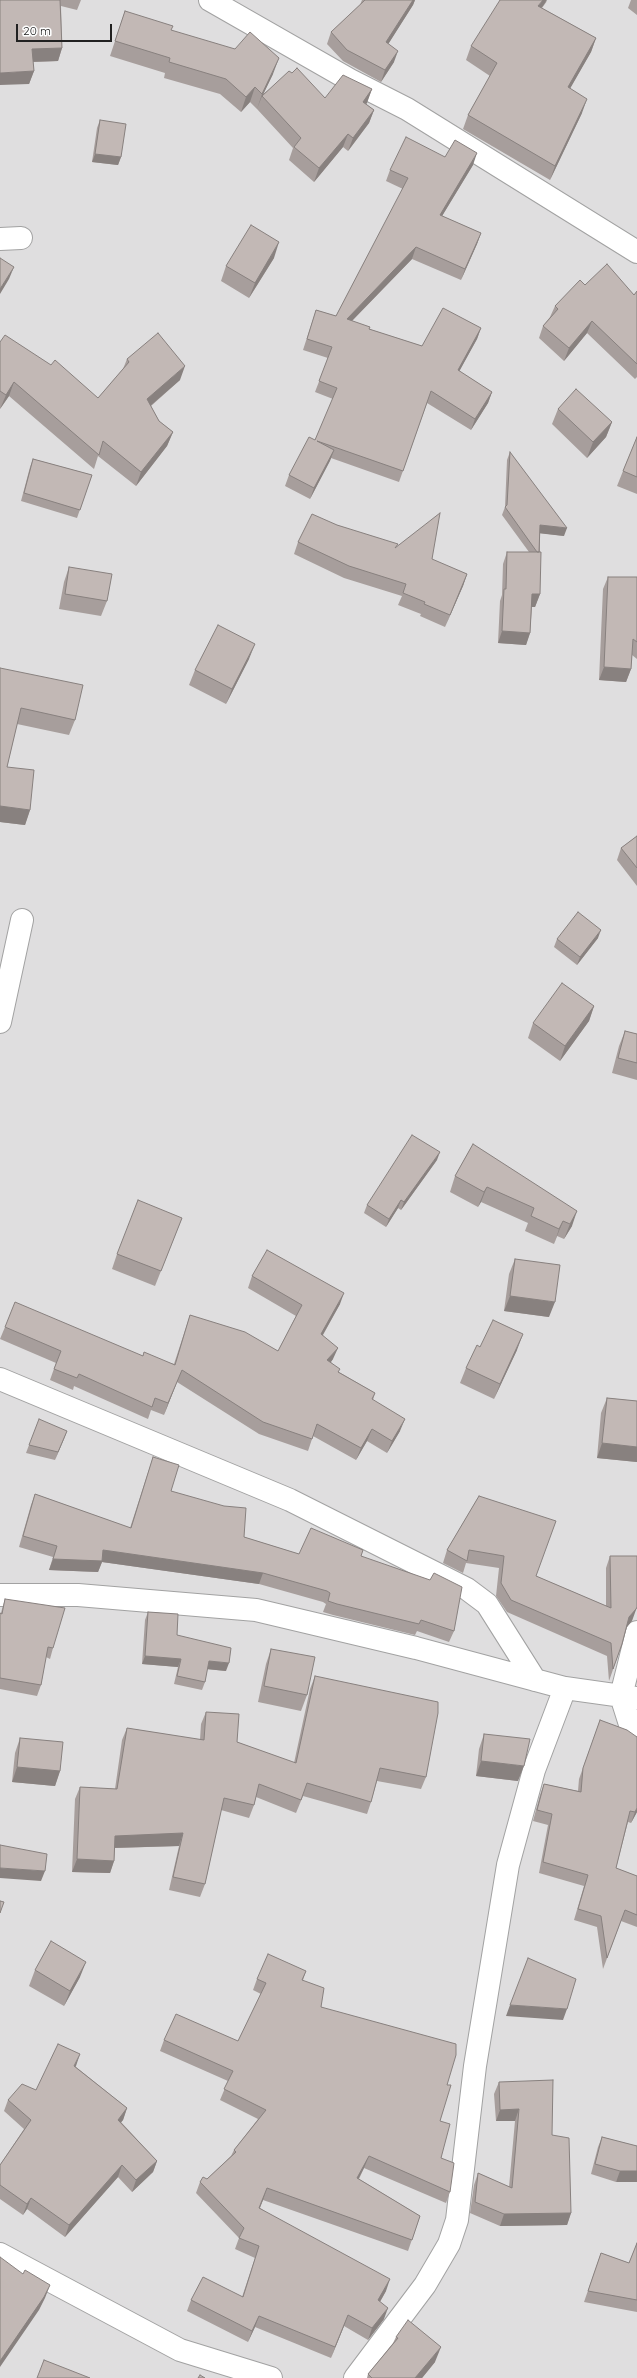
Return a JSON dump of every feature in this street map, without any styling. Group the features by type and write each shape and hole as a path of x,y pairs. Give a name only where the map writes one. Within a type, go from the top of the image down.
{"street":[{"path":"210,0 350,80 407,109 637,252"},
{"path":"0,1022 22,920"},
{"path":"0,1379 290,1500 467,1589 487,1604 535,1680"},
{"path":"0,1595 78,1595 256,1610 408,1646 565,1688 629,1697"},
{"path":"637,1632 629,1697 633,1734 637,1737"},
{"path":"355,2378 425,2285 449,2244 457,2220 475,2066 508,1865 534,1770 565,1688"},
{"path":"0,2254 180,2350 271,2378"}],"shaded area":[{"path":"0,0 637,0 637,2378 0,2378"}],"building":[{"path":"0,0 60,0 62,48 32,49 34,71 0,73"},
{"path":"365,0 413,0 386,42 398,51 385,70 347,50 331,32"},
{"path":"500,0 543,0 538,6 596,38 568,87 587,99 555,166 468,115 497,63 471,46"},
{"path":"125,11 173,26 171,30 235,49 250,32 279,58 262,94 255,87 246,97 226,79 169,62 170,58 115,41"},
{"path":"297,68 325,98 343,75 372,89 363,102 374,110 353,138 348,134 319,168 294,147 301,138 262,96 289,71 292,73"},
{"path":"100,120 126,124 121,157 95,154"},
{"path":"406,137 445,157 455,140 477,153 440,215 481,233 465,269 416,247 347,319 370,327 369,329 422,346 443,308 481,328 458,370 492,392 475,419 431,391 403,471 317,441 334,450 314,488 289,475 309,437 315,440 337,388 319,381 332,347 307,339 316,310 336,316 408,178 390,170"},
{"path":"251,225 279,242 255,283 226,266"},
{"path":"0,258 14,267 0,289"},
{"path":"607,264 634,295 637,291 637,364 592,321 569,348 543,326 558,309 555,306 580,280 585,285"},
{"path":"158,333 185,366 147,399 159,421 173,432 141,472 103,441 99,455 14,382 6,395 0,391 0,342 5,335 51,365 55,360 98,398 129,362 127,359"},
{"path":"576,389 612,422 593,442 558,409"},
{"path":"637,437 637,477 623,471"},
{"path":"510,452 567,528 540,525 539,552 537,552 505,507 507,505"},
{"path":"33,459 92,475 80,510 24,493"},
{"path":"440,513 432,559 467,574 450,615 403,593 406,584 349,566 298,542 312,514 337,525 398,544 395,548"},
{"path":"507,552 541,552 540,594 532,594 530,633 502,631 504,589 506,589"},
{"path":"69,567 112,574 107,601 65,594"},
{"path":"608,577 637,577 637,642 633,639 631,669 604,667"},
{"path":"218,625 255,644 232,689 195,670"},
{"path":"0,668 83,685 75,720 21,708 7,767 34,770 30,810 0,806"},
{"path":"637,836 637,868 621,848"},
{"path":"578,912 601,930 580,957 557,939"},
{"path":"562,983 594,1006 565,1046 533,1023"},
{"path":"625,1031 637,1034 637,1063 618,1058"},
{"path":"412,1135 440,1152 404,1202 401,1200 389,1219 367,1205"},
{"path":"473,1144 577,1211 570,1224 563,1221 559,1229 531,1216 534,1208 487,1187 484,1192 455,1176"},
{"path":"138,1200 182,1218 161,1271 117,1254"},
{"path":"267,1250 344,1293 321,1334 338,1348 327,1360 340,1369 338,1372 375,1393 372,1399 405,1419 392,1441 372,1429 361,1448 317,1424 312,1439 263,1422 182,1370 168,1403 155,1398 152,1407 79,1374 77,1378 54,1369 61,1351 5,1327 15,1302 143,1356 144,1352 175,1365 190,1315 245,1332 278,1351 302,1305 252,1276"},
{"path":"515,1259 560,1265 555,1302 510,1296"},
{"path":"493,1320 523,1334 500,1384 466,1368 477,1345 480,1347"},
{"path":"607,1398 637,1401 637,1447 602,1443"},
{"path":"39,1419 67,1431 58,1452 29,1445"},
{"path":"153,1457 179,1465 171,1491 224,1506 246,1508 244,1537 299,1554 311,1528 363,1550 361,1556 430,1580 434,1573 462,1587 454,1631 421,1620 419,1624 337,1604 328,1601 330,1593 327,1591 263,1573 103,1550 102,1561 53,1559 57,1546 23,1536 35,1494 131,1528"},
{"path":"479,1496 556,1521 536,1576 611,1608 610,1556 637,1556 637,1607 629,1617 622,1644 613,1669 611,1643 511,1600 501,1583 504,1556 469,1550 467,1561 447,1550"},
{"path":"5,1599 65,1608 53,1648 48,1647 41,1685 0,1678 0,1613 2,1614"},
{"path":"148,1612 178,1614 177,1635 231,1648 229,1663 209,1661 205,1682 177,1676 181,1659 145,1656"},
{"path":"271,1649 315,1657 307,1695 264,1686"},
{"path":"315,1676 438,1702 438,1713 426,1777 380,1768 371,1802 307,1783 301,1800 259,1784 254,1805 224,1798 205,1884 173,1877 183,1833 115,1836 114,1861 77,1859 80,1787 117,1789 127,1728 204,1740 206,1712 239,1714 237,1742 296,1763"},
{"path":"600,1720 627,1730 637,1737 637,1808 635,1812 630,1811 616,1868 637,1876 637,1915 625,1910 607,1958 601,1916 578,1909 588,1875 543,1862 552,1814 537,1810 544,1784 581,1792 583,1768"},
{"path":"484,1734 530,1739 524,1766 481,1761"},
{"path":"20,1738 63,1742 60,1771 17,1767"},
{"path":"0,1845 47,1854 45,1871 0,1868"},
{"path":"0,1901 4,1902 0,1913"},
{"path":"51,1941 86,1962 70,1991 35,1970"},
{"path":"268,1954 306,1971 302,1980 324,1988 321,2007 456,2044 456,2055 447,2085 451,2085 440,2121 450,2124 441,2158 454,2163 450,2192 369,2156 357,2178 420,2216 412,2240 267,2188 259,2208 390,2279 378,2300 388,2308 372,2328 348,2315 335,2347 259,2316 252,2331 191,2300 203,2277 243,2297 259,2246 239,2238 244,2228 200,2182 203,2177 207,2179 236,2152 234,2150 266,2110 224,2089 233,2071 164,2040 176,2014 238,2041 266,1983 257,1979"},
{"path":"528,1958 576,1979 567,2009 510,2005"},
{"path":"58,2044 80,2054 74,2066 127,2108 118,2120 157,2161 136,2180 122,2165 69,2225 31,2198 27,2204 0,2185 0,2165 31,2120 8,2100 22,2084 36,2090"},
{"path":"553,2080 552,2135 569,2138 571,2213 504,2214 475,2202 478,2173 512,2188 519,2109 500,2110 499,2082"},
{"path":"602,2137 637,2146 637,2171 620,2171 595,2164"},
{"path":"637,2243 637,2300 588,2291 601,2253 629,2263"},
{"path":"0,2257 23,2274 25,2270 50,2285 44,2297 0,2361"},
{"path":"408,2320 441,2347 415,2378 372,2378 368,2374 398,2338 396,2337"},
{"path":"44,2360 90,2378 37,2378"},
{"path":"200,2375 205,2378 198,2378"}]}
